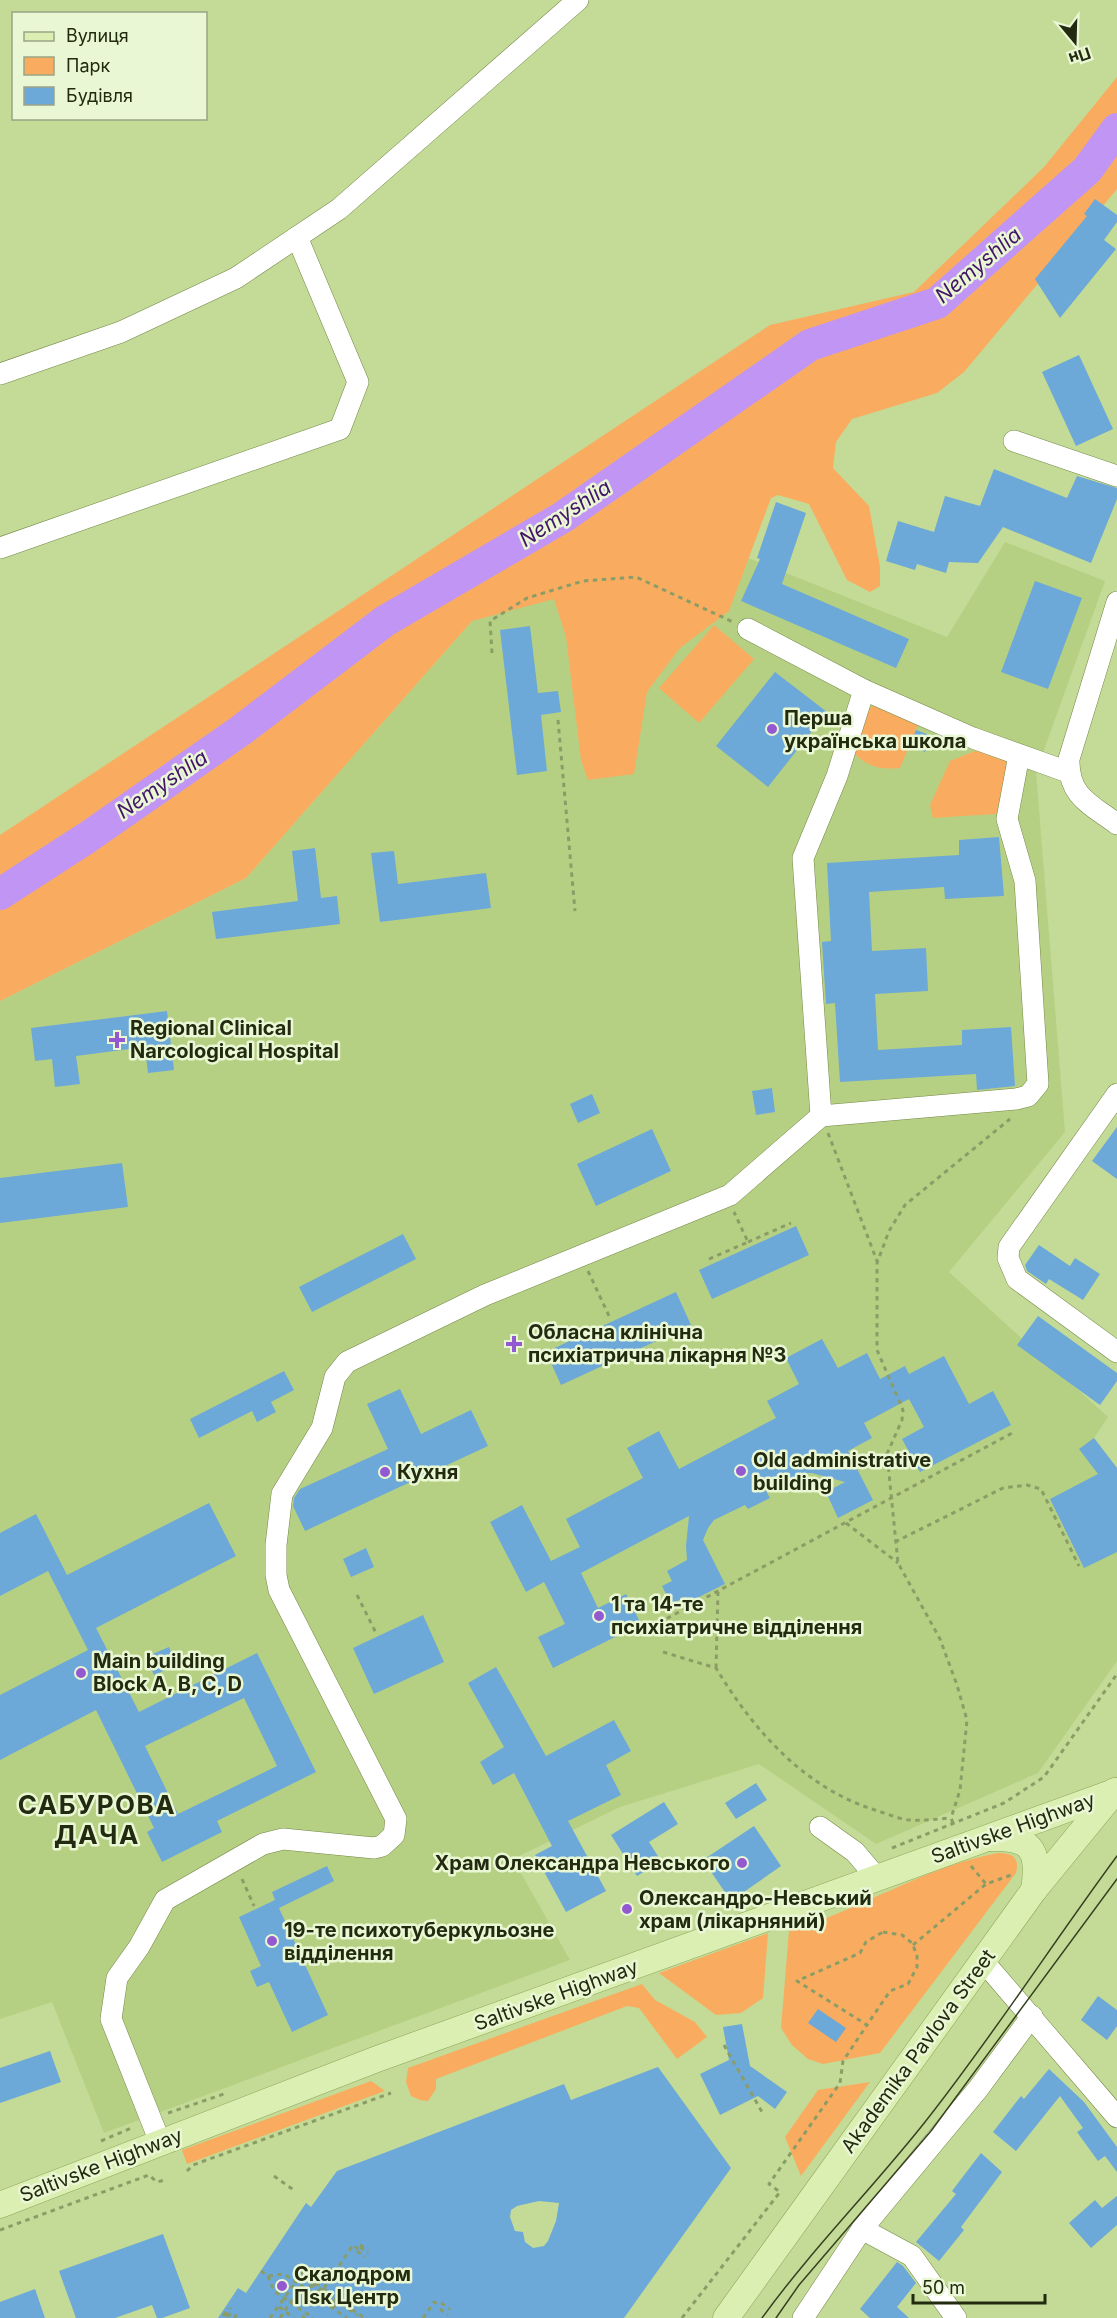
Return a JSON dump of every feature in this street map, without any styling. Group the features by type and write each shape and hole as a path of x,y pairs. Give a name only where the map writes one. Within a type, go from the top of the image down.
{"main road":[{"name":"Saltivske Highway","path":"0,2205 377,2059 1116,1790"},
{"name":"Akademika Pavlova Street","path":"726,2318 984,1962 1025,1881 1116,1790"},
{"path":"987,1838 1012,1839 1028,1846 1036,1862 1025,1881"}],"street":[{"path":"0,374 121,332 236,278 339,209 578,0"},
{"path":"0,548 340,429 358,382 297,237"},
{"path":"1014,441 1117,476"},
{"path":"1117,602 1069,759 1068,772 1071,785 1078,796 1117,824"},
{"path":"748,629 864,690 973,738 1068,772"},
{"path":"821,1116 803,858 837,776 864,690"},
{"path":"160,2142 111,2019 117,1978 139,1947 165,1900 262,1844 283,1839 374,1848 389,1841 396,1827 396,1819 279,1590 276,1575 276,1545 282,1494 322,1428 335,1377 347,1362 485,1295 727,1197 821,1116 1016,1099 1028,1096 1038,1084 1025,881 1007,819 1019,755"},
{"path":"1117,1094 1009,1247 1008,1258 1017,1279 1117,1352"},
{"path":"820,1827 855,1852 877,1878"},
{"path":"984,1962 1117,2117"},
{"path":"803,2318 862,2229 978,2090 1032,2016"},
{"path":"862,2229 912,2256 956,2318"}],"path":[{"path":"492,653 490,621 527,598 583,581 636,577 748,629"},
{"path":"558,720 575,911"},
{"path":"877,1263 888,1231 905,1205 1011,1119 1028,1096"},
{"path":"821,1116 860,1213 877,1263 877,1350 903,1410 902,1420 886,1454 898,1563 940,1639 967,1720 960,1790 951,1818 952,1824"},
{"path":"727,1197 748,1242"},
{"path":"709,1259 791,1223"},
{"path":"581,1256 609,1318"},
{"path":"651,1627 1014,1432"},
{"path":"895,1542 1003,1488 1027,1485 1041,1489 1079,1566"},
{"path":"846,1523 898,1563"},
{"path":"718,1592 716,1668 738,1705 796,1767 829,1790 864,1807 908,1820 951,1818"},
{"path":"357,1594 376,1633"},
{"path":"663,1652 716,1668"},
{"path":"1044,1777 1117,1674"},
{"path":"967,1860 986,1884"},
{"path":"234,1861 254,1906"},
{"path":"913,1945 986,1884 1025,1881"},
{"path":"682,2318 780,2192 769,2184 840,2083 843,2061 890,1991 903,1988 912,1979 918,1961 913,1945 902,1935 883,1932 866,1942 860,1953 797,1982 867,2025"},
{"path":"724,2045 762,2112"},
{"path":"187,2171 193,2165 391,2093"},
{"path":"0,2229 149,2175 157,2182 165,2180"},
{"path":"274,2176 295,2191"},
{"path":"323,2289 353,2242 363,2250"},
{"path":"261,2271 268,2276 274,2290 307,2317"},
{"path":"270,2318 302,2273 361,2317"},
{"path":"268,2276 284,2274 346,2318"},
{"path":"280,2318 306,2279 323,2289"},
{"path":"309,2285 336,2306 317,2294"},
{"path":"424,2318 435,2302 449,2312"},
{"path":"278,2307 293,2318"},
{"path":"294,2307 307,2317"},
{"path":"225,2317 231,2309"},
{"path":"284,2312 293,2318"},
{"path":"234,2318 238,2313"}],"shaded area":[{"name":"Обласна клінічна психіатрична лікарня №3","path":"1005,542 1105,581 1036,772 1065,1132 949,1272 1108,1417 1094,1438 1117,1468 1117,1661 1038,1773 876,1844 759,1764 620,1807 513,1859 570,1960 104,2133 52,2002 0,2019 0,1001 246,878 472,621 524,592 748,558 947,637"}],"green space":[{"path":"1117,77 1117,189 964,372 937,393 852,419 836,442 833,468 869,506 880,567 880,586 870,592 847,580 809,504 778,495 771,498 729,611 680,648 647,692 634,774 588,780 581,760 566,637 554,599 472,621 246,878 0,1001 0,835 770,325 914,292 1044,167"},
{"path":"714,625 754,659 699,723 659,688"},
{"path":"874,705 918,725 900,768 875,766 864,762 854,753 869,709"},
{"path":"980,749 1008,758 1001,811 995,814 933,818 930,805 950,761"},
{"path":"998,1853 1014,1857 1017,1863 1016,1873 880,2053 823,2064 808,2059 792,2045 781,2028 789,1931 841,1912 944,1868"},
{"path":"768,1933 763,1998 741,2013 716,2015 659,1973"},
{"path":"642,1984 655,2000 695,2022 707,2037 677,2059 639,2008 627,2006 436,2079 436,2089 428,2101 411,2096 406,2082 408,2068"},
{"path":"371,2081 385,2091 187,2164 182,2150"},
{"path":"870,2082 801,2176 785,2137 818,2090"}],"building":[{"path":"1095,199 1117,215 1117,222 1104,240 1116,249 1060,318 1035,279 1087,216 1084,214"},
{"path":"1079,355 1113,429 1076,446 1042,372"},
{"path":"994,469 1067,498 1077,476 1117,488 1117,499 1091,563 1003,527 978,563 949,562 946,573 917,564 915,570 886,561 898,521 934,532 945,496 980,506"},
{"path":"776,502 806,513 782,584 909,639 896,668 741,601 760,559 757,558"},
{"path":"1035,581 1082,598 1048,689 1001,672"},
{"path":"530,626 538,693 558,691 561,712 541,715 547,771 517,775 500,630"},
{"name":"Перша українська школа","path":"775,672 827,712 768,787 716,746"},
{"path":"916,730 932,736 925,752 910,745"},
{"path":"999,837 1004,896 945,899 944,887 869,892 872,951 926,948 928,991 875,994 878,1050 962,1045 962,1030 1011,1027 1015,1086 977,1090 976,1074 840,1082 835,1003 826,1004 822,942 831,941 827,863 959,855 959,840"},
{"path":"315,848 321,898 337,896 340,924 216,939 212,912 298,901 292,851"},
{"path":"394,851 398,884 486,873 491,908 380,922 371,853"},
{"path":"167,1011 174,1070 148,1073 145,1047 76,1056 80,1084 55,1087 52,1059 35,1061 31,1028"},
{"path":"772,1088 775,1112 756,1115 752,1091"},
{"path":"592,1094 600,1113 578,1123 570,1104"},
{"path":"1117,1127 1117,1179 1092,1161"},
{"path":"652,1129 671,1171 596,1206 577,1164"},
{"path":"122,1163 128,1207 0,1223 0,1178"},
{"path":"796,1226 809,1255 712,1299 699,1270"},
{"path":"403,1234 416,1259 312,1312 299,1287"},
{"path":"1039,1245 1070,1266 1075,1258 1100,1274 1083,1300 1049,1279 1046,1284 1027,1271 1025,1265"},
{"path":"676,1292 691,1325 561,1385 546,1352"},
{"path":"1038,1316 1117,1373 1117,1381 1100,1405 1017,1345"},
{"name":"Old administrative building","path":"822,1339 838,1368 867,1353 880,1379 905,1366 909,1374 944,1356 969,1404 993,1391 1011,1425 920,1472 902,1439 924,1427 909,1399 864,1423 872,1438 848,1451 873,1500 838,1518 826,1492 845,1482 812,1473 805,1473 766,1491 770,1498 748,1509 745,1505 714,1520 708,1528 703,1540 725,1584 689,1602 686,1597 671,1604 662,1586 672,1581 667,1571 687,1560 689,1516 581,1573 598,1608 626,1594 641,1624 553,1668 538,1637 565,1624 544,1582 526,1592 490,1522 522,1505 551,1561 580,1547 566,1519 643,1478 627,1448 659,1431 679,1469 776,1418 767,1401 799,1384 786,1358"},
{"path":"284,1371 294,1390 271,1402 276,1412 257,1422 252,1411 199,1438 190,1419"},
{"name":"Кухня","path":"400,1389 421,1434 471,1410 488,1446 305,1531 293,1506 294,1498 300,1489 388,1449 367,1404"},
{"path":"1094,1438 1117,1468 1117,1552 1084,1568 1050,1499 1098,1474 1079,1449"},
{"name":"Main building Block A, B, C, D","path":"209,1503 236,1556 96,1628 139,1712 257,1653 316,1772 217,1821 222,1832 162,1862 147,1832 154,1828 96,1710 0,1760 0,1695 88,1650 48,1571 0,1596 0,1533 36,1514 67,1575","holes":["244,1698 277,1766 178,1814 145,1746"]},
{"path":"366,1548 374,1567 351,1577 343,1559"},
{"path":"423,1615 444,1662 374,1694 353,1648"},
{"path":"169,1647 177,1665 154,1675 146,1657"},
{"path":"496,1667 546,1756 614,1720 631,1751 606,1765 621,1795 568,1821 606,1891 566,1912 535,1855 552,1846 514,1773 493,1785 480,1762 504,1747 468,1683"},
{"path":"756,1783 767,1800 736,1819 725,1803"},
{"path":"664,1802 678,1824 649,1842 661,1861 637,1876 611,1835"},
{"name":"Храм Олександра Невського","path":"754,1826 781,1866 731,1901 703,1860"},
{"name":"19-те психотуберкульозне відділення","path":"327,1866 334,1881 279,1908 328,2015 292,2032 269,1982 257,1987 250,1971 261,1966 239,1917 275,1900 272,1892"},
{"path":"1098,1996 1117,2010 1117,2026 1107,2040 1081,2020"},
{"path":"818,2009 846,2028 836,2042 808,2023"},
{"path":"742,2024 750,2066 787,2092 775,2109 758,2096 720,2115 700,2074 729,2060 723,2027"},
{"path":"50,2051 61,2082 0,2103 0,2068"},
{"path":"658,2067 731,2168 624,2318 218,2318 238,2288 246,2293 306,2203 311,2207 337,2171 564,2084 571,2100","holes":["539,2201 559,2203 556,2221 544,2246 533,2248 525,2242 523,2232 515,2231 510,2217 511,2210 517,2206"]},
{"path":"1049,2069 1084,2102 1117,2147 1117,2172 1105,2156 1098,2161 1077,2132 1083,2128 1060,2096 1016,2151 993,2132 1021,2096 1024,2099"},
{"path":"981,2153 1002,2172 961,2227 964,2230 939,2261 916,2242 956,2194 952,2191"},
{"path":"1117,2196 1117,2225 1091,2248 1069,2223 1095,2200 1102,2208"},
{"path":"163,2234 190,2308 162,2318 157,2318 152,2305 115,2318 76,2318 59,2271"},
{"path":"897,2262 916,2283 897,2307 909,2318 870,2318 860,2309"},
{"path":"35,2289 45,2318 0,2318 0,2302"}],"waterway":[{"name":"Nemyshlia","path":"0,894 88,837 240,731 385,621 563,517 810,345 937,303 1087,170 1117,129"}],"tram line":[{"path":"762,2318 801,2268 905,2147 950,2089 1117,1856"},
{"path":"776,2318 799,2285 931,2131 1117,1879"}],"place":[{"name":"Перша українська школа","path":"772,729"},
{"name":"Regional Clinical Narcological Hospital","path":"117,1040"},
{"name":"Обласна клінічна психіатрична лікарня №3","path":"514,1344"},
{"name":"Old administrative building","path":"741,1471"},
{"name":"Кухня","path":"385,1472"},
{"name":"1 та 14-те психіатричне відділення","path":"599,1616"},
{"name":"Main building Block A, B, C, D","path":"81,1673"},
{"name":"Храм Олександра Невського","path":"742,1863"},
{"name":"Олександро-Невський храм (лікарняний)","path":"627,1909"},
{"name":"19-те психотуберкульозне відділення","path":"272,1941"},
{"name":"Скалодром Пsк Центр","path":"282,2286"}],"district":[{"name":"САБУРОВА ДАЧА","path":"97,1819"}]}
